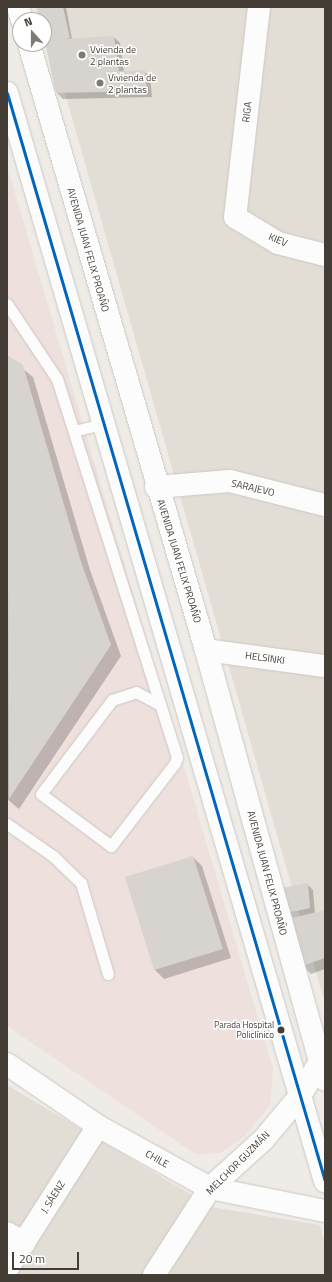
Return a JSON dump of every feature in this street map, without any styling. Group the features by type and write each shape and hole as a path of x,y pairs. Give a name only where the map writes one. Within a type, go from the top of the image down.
{"street":[{"name":"RIGA","path":"235,217 259,7"},
{"name":"AVENIDA JUAN FELIX PROAÑO","path":"31,52 156,487 206,650 323,1064"},
{"path":"7,93 106,423 325,1181"},
{"name":"KIEV","path":"235,217 278,243 325,255"},
{"name":"SARAJEVO","path":"156,487 230,481 325,505"},
{"name":"HELSINKI","path":"206,650 325,666"},
{"name":"CHILE","path":"7,1064 98,1126 210,1188 325,1211"},
{"name":"MELCHOR GUZMÁN","path":"154,1275 210,1188 263,1140 300,1096 323,1064"},
{"name":"J. SÁENZ","path":"7,1269 15,1238 98,1126"}],"lane":[{"path":"7,304 57,379 159,704 176,763 111,846 41,794 112,700 136,692 159,704"},
{"path":"74,431 106,423"},
{"path":"7,824 53,856 80,883 108,974"}],"shaded area":[{"path":"38,7 325,7 325,1003 52,48 52,12 40,12"},
{"path":"7,166 273,1069 270,1106 243,1138 220,1153 195,1154 7,1026"},
{"path":"7,1085 212,1207 320,1225 325,1246 325,1275 7,1275"}],"building":[{"path":"36,7 63,7 70,38 65,39 114,36 119,71 99,72 145,70 147,91 56,93 47,52 52,52 52,12 38,12"},
{"path":"7,355 23,365 80,559 111,645 9,799"},
{"path":"193,856 223,949 154,970 125,877"},
{"path":"308,883 310,908 287,913 281,888"},
{"path":"325,910 325,958 302,966 288,919"}],"transit line":[{"path":"7,93 325,1181"}],"place":[{"name":"Vvienda de 2 plantas","path":"82,55"},
{"name":"Vivienda de 2 plantas","path":"100,83"},
{"name":"Parada Hospital Policlínico","path":"281,1030"}]}
